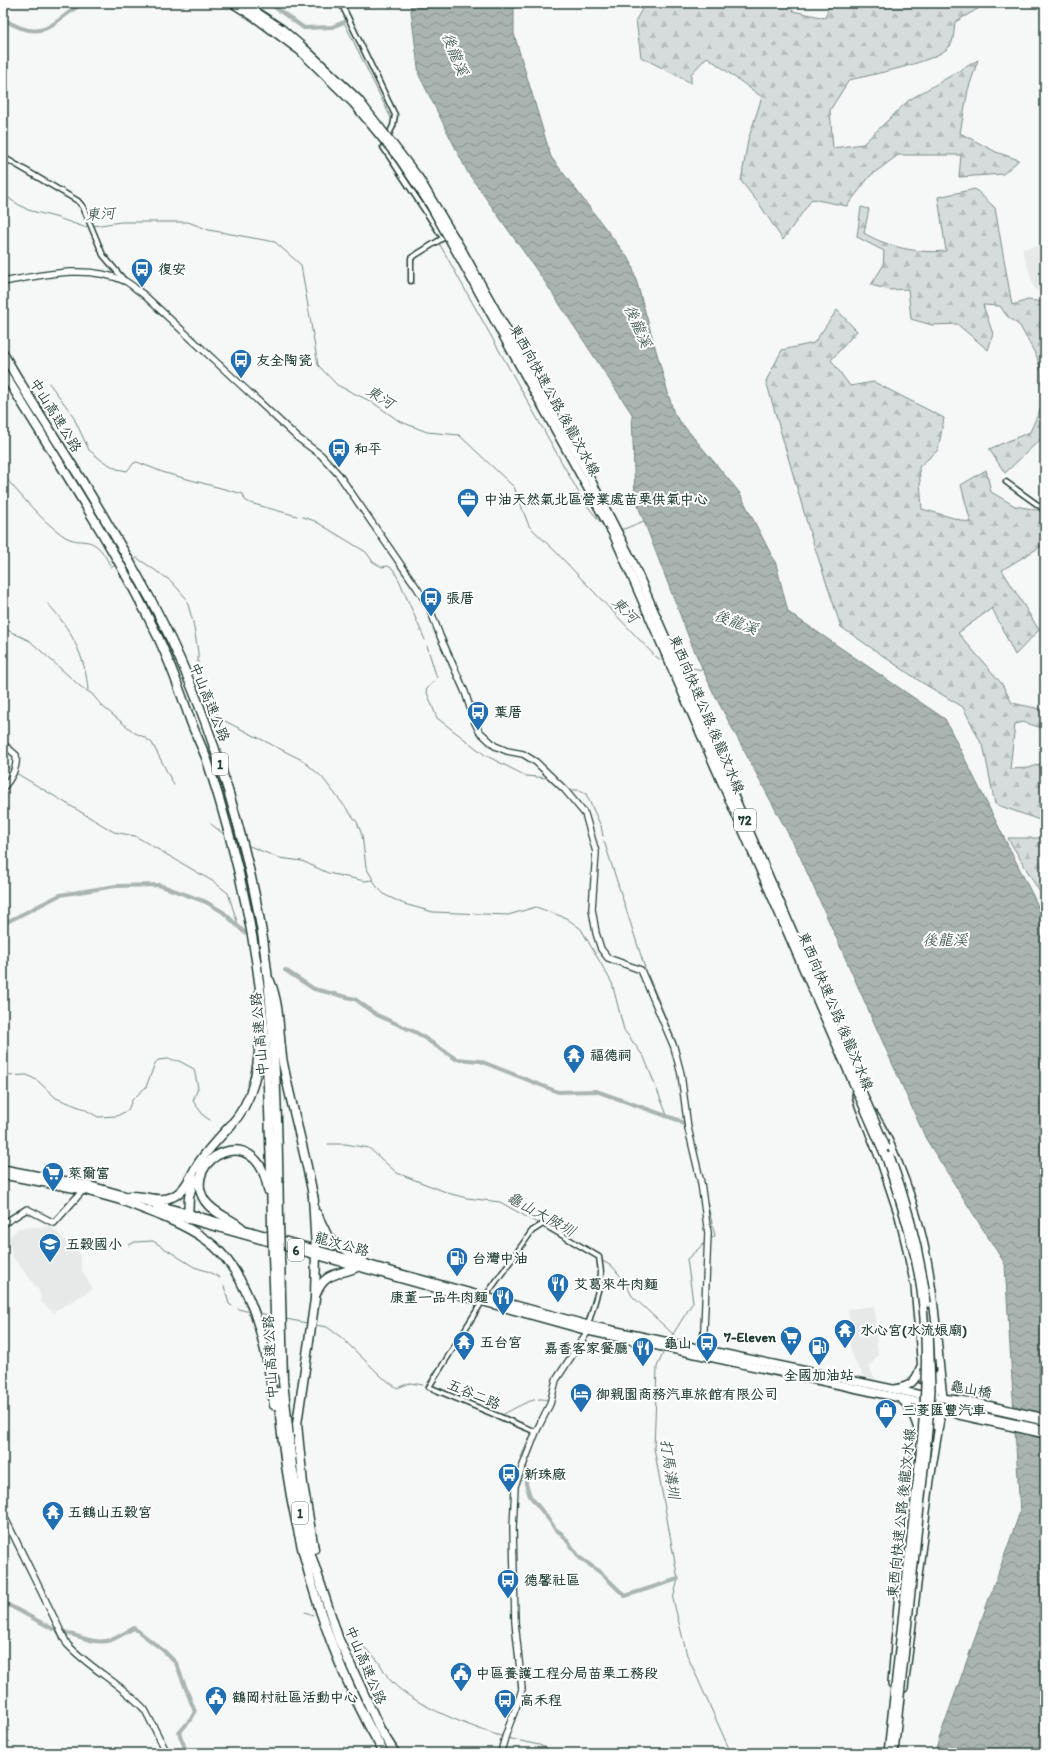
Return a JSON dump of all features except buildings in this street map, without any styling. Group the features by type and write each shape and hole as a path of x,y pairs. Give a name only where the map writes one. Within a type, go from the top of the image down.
{"highway":[{"name":"中山高速公路","path":"3,353 69,460 153,603 188,678 218,759 248,863 262,936 267,972 275,1063 275,1337 284,1448 292,1508 328,1634 344,1676 384,1753"},
{"name":"中山高速公路","path":"3,372 128,579 152,625 179,684 192,724 206,758 228,829 247,910 262,1011 271,1152 272,1206 276,1225"},
{"path":"267,972 276,996 283,1062 320,1222 328,1237 365,1263"},
{"path":"130,1196 141,1195 163,1200 177,1195 183,1190 198,1164 232,1124 250,1095 257,1075 262,1011"},
{"path":"242,1228 234,1221 216,1212 210,1207 203,1196 200,1185 202,1171 213,1157 223,1152 233,1151 246,1153 253,1157 262,1168 265,1175 272,1206"},
{"path":"189,1216 189,1197 198,1164"},
{"path":"313,1196 316,1253 315,1298 297,1424 303,1484 317,1571"},
{"path":"122,1200 176,1223 196,1234 214,1246 229,1263 244,1288 258,1322 270,1372 276,1420 284,1448"},
{"name":"中山高速公路","path":"276,1255 283,1381 289,1438 300,1509 310,1552 348,1663 380,1729 394,1753"},
{"path":"315,1298 322,1283 328,1277 335,1273 357,1267"}],"main road":[{"name":"東西向快速公路 後龍汶水線","path":"232,3 254,17 300,51 354,104 400,160 441,226 585,481 613,534 886,1158 904,1215 916,1265 923,1306 926,1373 923,1429 888,1753"},
{"name":"東西向快速公路 後龍汶水線","path":"243,3 287,34 324,66 358,99 419,178 462,250 590,478 621,537 890,1156 910,1214 925,1285 931,1350 931,1390 928,1430 894,1753"},
{"path":"855,1087 859,1106 880,1159 906,1245 915,1286 921,1366 937,1430"},
{"path":"870,1109 883,1127 888,1137 915,1213 931,1285 943,1397"},
{"name":"龍汶公路","path":"3,1169 86,1187 122,1200 242,1228 357,1267 588,1328 704,1352"},
{"name":"龍汶公路","path":"3,1175 86,1187"},
{"name":"龍汶公路","path":"111,1195 130,1196 189,1216 316,1253 365,1263 483,1300"},
{"name":"6","path":"704,1352 895,1389 929,1400 942,1407"},
{"name":"6","path":"704,1352 902,1399 929,1400"},
{"path":"894,1699 892,1683 898,1604 918,1429 929,1400 939,1365"},
{"path":"895,1389 908,1386 916,1378 921,1366"},
{"name":"龜山橋","path":"929,1400 943,1397 974,1402 1045,1418"},
{"path":"902,1399 908,1404 918,1429"},
{"path":"898,1712 903,1697 937,1430 942,1407"},
{"name":"龜山橋","path":"942,1407 959,1415 1045,1434"}],"street":[{"path":"341,3 396,115 393,126 383,147 443,238 411,258 411,282"},
{"path":"3,156 78,202 83,207 103,255 126,282 142,294 298,438 321,455 339,475 430,609 440,636 465,692 479,731 496,746 506,751 523,754 536,762 565,790 585,814 596,852 592,909 596,933 601,949 608,958 640,970 674,1047 681,1074 686,1120 701,1183 708,1233 704,1352"},
{"path":"3,282 76,271 101,274 126,282"},
{"path":"1006,482 1045,510"},
{"path":"3,744 16,755 17,761 14,771 3,788"},
{"path":"3,1224 27,1209 54,1222 86,1187"},
{"path":"483,1300 532,1231 543,1224 599,1257 601,1272 600,1284 588,1328 556,1380 550,1404 534,1432 515,1486 515,1622 522,1689 504,1737 501,1753"},
{"name":"五谷二路","path":"483,1300 429,1387 534,1432"},
{"name":"龜山橋","path":"929,1400 1045,1422"},
{"name":"龜山橋","path":"942,1407 1045,1429"},
{"path":"3,1514 67,1644 75,1653 140,1704 148,1716 167,1753"}],"shaded area":[{"path":"1045,245 1045,292 1035,290 1022,249"},
{"name":"五穀國小","path":"50,1226 80,1255 82,1271 93,1289 53,1312 41,1302 39,1290 12,1256 9,1237 19,1228"},
{"path":"874,1306 878,1355 869,1367 876,1381 865,1379 856,1363 851,1352 848,1323 848,1309"}],"green space":[{"path":"645,3 785,3 793,11 825,18 830,3 988,3 955,22 951,44 943,52 903,67 849,80 830,110 833,148 863,144 909,100 978,60 968,90 960,133 996,152 1019,160 1003,174 959,177 961,155 898,155 870,176 847,206 812,199 783,240 760,205 741,181 748,140 762,97 707,57 691,74 691,83 641,57 636,20"},
{"path":"975,189 995,208 1012,305 1028,300 1045,302 1045,435 1005,473 989,449 1030,432 1043,403 1041,372 1037,357 1020,326 1007,316 1000,306 983,305 993,334 988,350 957,324 932,325 911,319 908,289 890,290 871,285 883,266 884,251 857,237 861,207 869,209 864,233 873,238 893,246 914,250 936,252 946,251 938,197"},
{"path":"837,310 857,331 831,360 850,386 874,382 944,418 938,450 919,467 922,509 971,523 961,485 986,470 991,492 1015,506 1038,510 1045,515 1045,544 1002,570 1039,630 1015,655 992,608 958,633 1002,684 1012,703 1045,710 1045,729 1023,722 1015,724 1010,769 1029,768 1045,762 1045,822 995,804 984,749 963,707 921,682 841,627 810,533 766,381 782,350 814,343"},
{"path":"1008,838 1045,839 1045,901"}],"water":[{"name":"後龍溪","path":"410,3 514,3 514,34 551,157 631,262 674,414 739,492 776,564 788,612 945,719 1045,920 1045,1753 934,1753 1020,1512 1005,1264 926,1139 798,852 713,692 691,643 635,498 632,414 543,279 468,173 419,75"}],"waterway":[{"path":"3,19 28,30 37,30 54,24 83,3"},
{"path":"269,3 304,28 332,27 344,22"},
{"path":"344,22 391,118"},
{"name":"東河","path":"3,192 11,200 28,210 84,227 90,226"},
{"name":"東河","path":"93,226 121,222 188,222 209,230 275,242 301,265 318,365 337,385 372,402 399,421 427,432 459,435 514,487 529,526 556,552 655,656 666,663"},
{"path":"439,243 584,502 606,529"},
{"path":"49,383 72,414 89,450 101,460 117,469 127,471 134,463 137,462 165,473 243,494 245,500 250,503 297,516"},
{"path":"3,475 30,506 53,528 71,539 92,543 98,547 111,567 117,565"},
{"path":"303,517 315,521 366,552 373,562 382,567 388,566 393,569 425,640"},
{"path":"619,529 624,529 644,521"},
{"path":"133,560 137,558 171,581 186,598 193,622 198,652 198,674 215,712 223,720 302,760 321,776 357,822 362,835 366,867 377,887 385,895 404,904 433,912 508,915 536,907 566,918 581,929 612,983 624,1030 644,1057 667,1115"},
{"path":"48,604 56,613 76,644 84,666 88,690"},
{"path":"3,628 30,641 81,687 92,694 102,706 135,733 152,743 174,785"},
{"path":"427,646 437,678 426,690 437,718 485,755 526,776 547,778 561,790"},
{"name":"東河","path":"681,666 703,670"},
{"path":"3,763 12,770"},
{"path":"16,773 114,832 135,836 214,882 228,893 239,928"},
{"path":"569,790 578,790 586,794 601,826 603,836"},
{"path":"211,824 226,836"},
{"path":"604,841 645,968"},
{"path":"247,845 279,858 302,861 328,873 365,881 372,880"},
{"path":"3,924 60,895 116,886 159,885 206,902 223,912 245,933"},
{"path":"285,970 314,989 355,999 377,1015 417,1033 456,1059 480,1061 558,1092 596,1091 678,1120 688,1127"},
{"path":"648,975 677,1045 683,1072"},
{"name":"龜山大陂圳","path":"3,1076 27,1075 38,1081 56,1098 84,1109 98,1117 117,1116 128,1110 132,1100 146,1087 154,1066 158,1060 168,1059 179,1061 194,1069 198,1088 193,1101 204,1116 210,1120"},
{"name":"龜山大陂圳","path":"328,1144 345,1144 369,1148 397,1173 451,1194 467,1198 500,1202 539,1224"},
{"name":"打馬溝圳","path":"705,1193 715,1236 710,1239"},
{"name":"龜山大陂圳","path":"542,1226 550,1230"},
{"path":"129,1245 135,1242 153,1241 194,1267 210,1272 220,1278"},
{"name":"打馬溝圳","path":"670,1339 693,1302 687,1259 706,1242"},
{"name":"龜山大陂圳","path":"601,1260 613,1267 624,1281 632,1296 673,1334"},
{"path":"224,1286 229,1304 232,1306"},
{"path":"238,1309 250,1312"},
{"path":"258,1313 269,1315"},
{"path":"286,1319 307,1323"},
{"path":"315,1325 327,1327 342,1338 381,1376 397,1388 410,1383 423,1385"},
{"name":"打馬溝圳","path":"664,1351 657,1367 654,1448 678,1579 673,1599 687,1655 731,1753"},
{"path":"502,1415 518,1406 538,1399 548,1401"},
{"path":"533,1429 542,1414"},
{"path":"522,1460 521,1457 532,1432"},
{"path":"526,1468 526,1484 530,1496 555,1529 562,1534 580,1558 600,1572 625,1596 678,1579"},
{"path":"3,1602 53,1629"},
{"path":"305,1612 313,1615"},
{"path":"64,1632 93,1641 105,1641 114,1639 134,1628 164,1651 176,1663 195,1712 179,1733 187,1753"},
{"path":"348,1631 355,1640 375,1658 390,1680 402,1691 444,1715 504,1737"},
{"path":"507,1738 539,1745 557,1752 566,1751 573,1753"}],"place":[{"name":"復安","path":"142,288"},
{"name":"友全陶瓷","path":"241,380"},
{"name":"和平","path":"339,468"},
{"name":"中油天然氣北區營業處苗栗供氣中心","path":"468,518"},
{"name":"張厝","path":"431,618"},
{"name":"葉厝","path":"478,732"},
{"name":"福德祠","path":"574,1074"},
{"name":"萊爾富","path":"53,1192"},
{"name":"五穀國小","path":"50,1264"},
{"name":"台灣中油","path":"457,1278"},
{"name":"艾葛來牛肉麵","path":"558,1304"},
{"name":"康董一品牛肉麵","path":"503,1316"},
{"name":"水心宮(水流娘廟)","path":"845,1350"},
{"name":"7-Eleven","path":"791,1356"},
{"name":"五台宮","path":"464,1362"},
{"name":"龜山","path":"707,1362"},
{"name":"全國加油站","path":"819,1366"},
{"name":"嘉香客家餐廳","path":"643,1368"},
{"name":"御親園商務汽車旅館有限公司","path":"581,1414"},
{"name":"三菱匯豐汽車","path":"886,1430"},
{"name":"新珠廠","path":"509,1494"},
{"name":"五鶴山五穀宮","path":"53,1532"},
{"name":"德馨社區","path":"508,1600"},
{"name":"中區養護工程分局苗栗工務段","path":"461,1692"},
{"name":"鶴岡村社區活動中心","path":"216,1716"},
{"name":"高禾程","path":"505,1720"}]}
